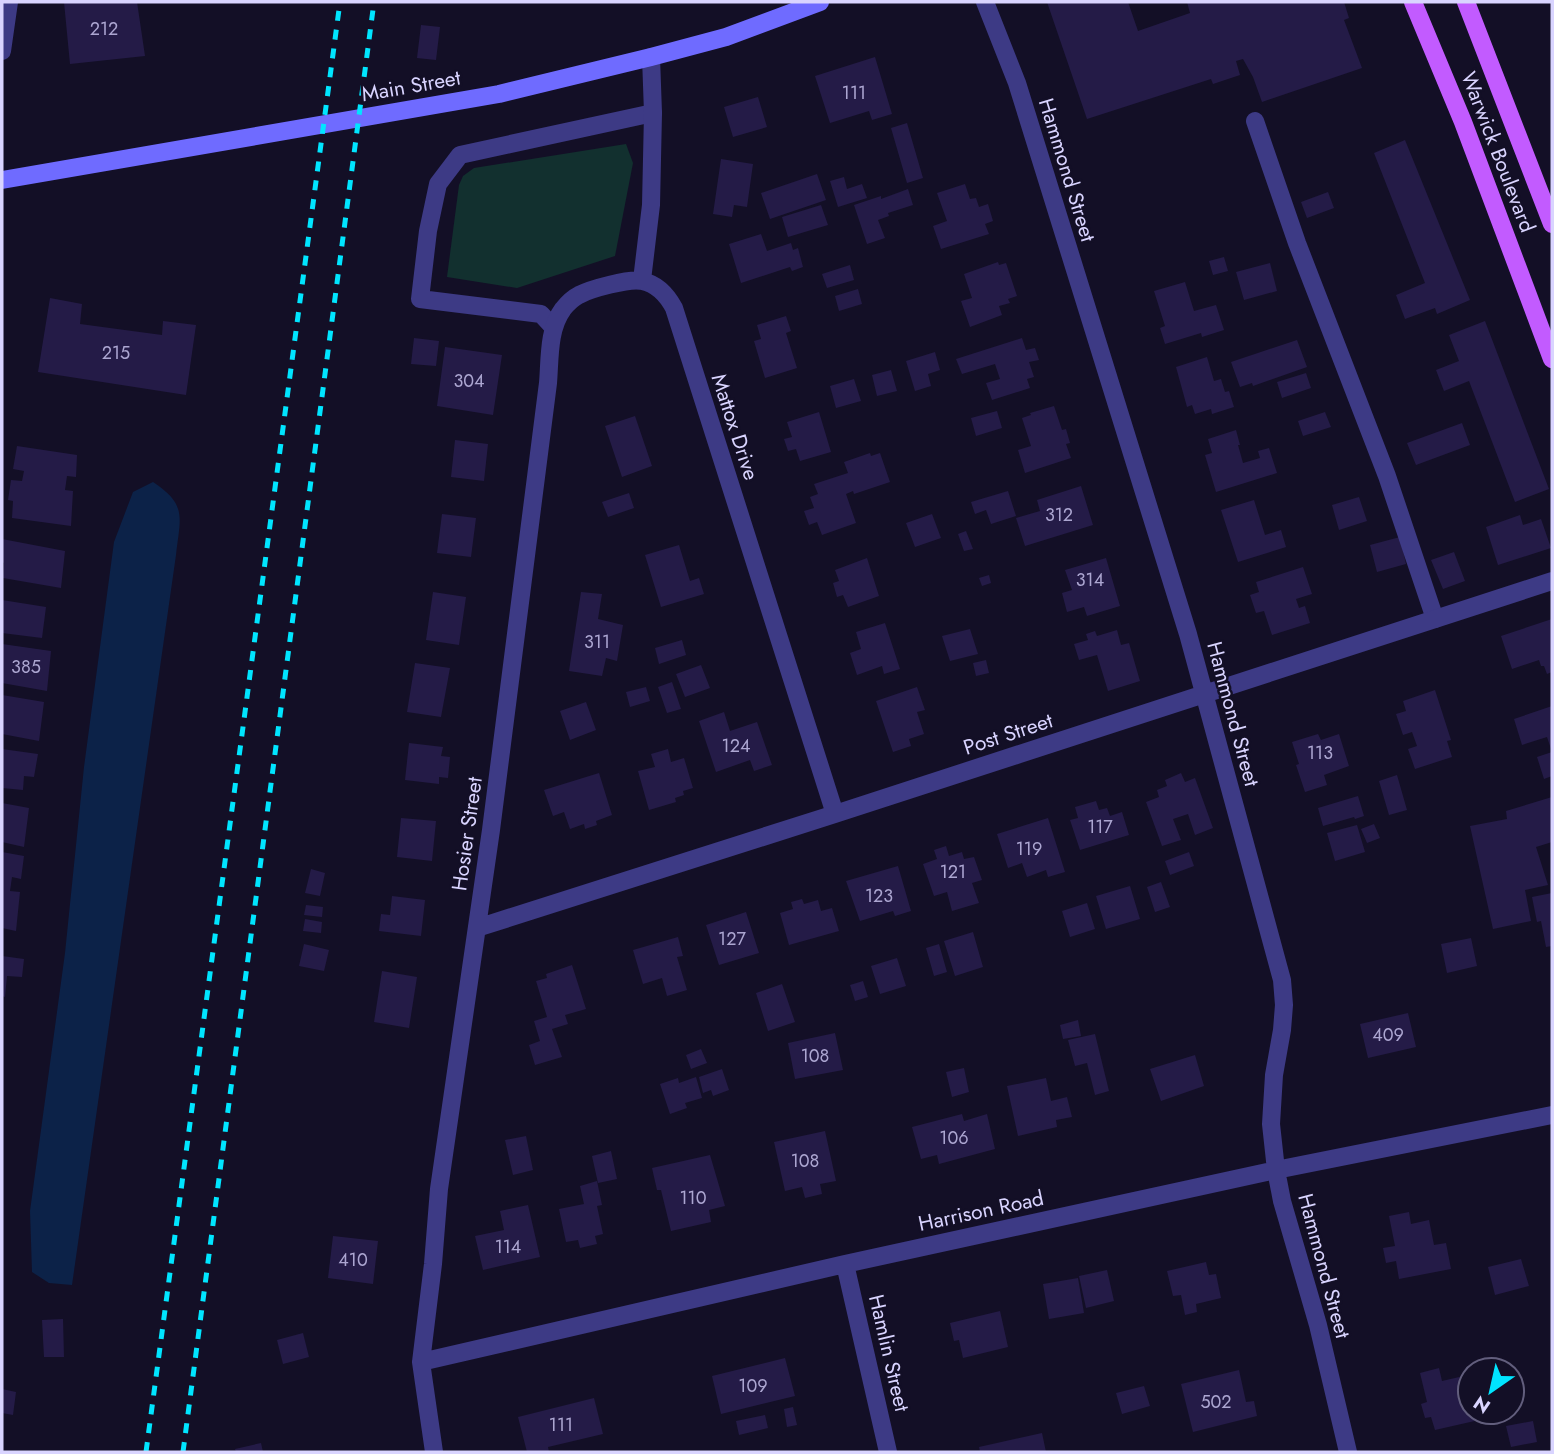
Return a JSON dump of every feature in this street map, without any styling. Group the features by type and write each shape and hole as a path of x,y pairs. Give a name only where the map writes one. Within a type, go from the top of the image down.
{"main road":[{"name":"Main Street","path":"2,180 499,93 726,37 820,2"},
{"name":"Warwick Boulevard","path":"1413,2 1463,122 1552,359"},
{"name":"Warwick Boulevard","path":"1466,2 1552,225"}],"street":[{"path":"2,51 9,2"},
{"name":"Hammond Street","path":"985,2 1017,83 1188,634 1282,980 1284,1005 1274,1075 1271,1124 1276,1170 1282,1201 1318,1325 1348,1452"},
{"path":"651,57 653,113 651,205 642,281 633,280 591,289 576,296 562,310 553,327 541,314 420,299 428,231 438,184 460,155 653,113"},
{"path":"1255,121 1297,243 1387,476 1435,619"},
{"name":"Mattox Drive","path":"642,281 657,287 674,308 835,814"},
{"name":"Hosier Street","path":"433,1452 421,1362 439,1189 517,627 553,327"},
{"name":"Post Street","path":"477,928 1552,581"},
{"name":"Harrison Road","path":"421,1362 845,1264 1276,1170 1552,1115"},
{"name":"Hamlin Street","path":"845,1264 888,1452"}],"green space":[{"path":"626,144 633,163 615,256 517,288 447,277 459,185 463,176 474,168"}],"water":[{"path":"153,482 177,505 180,522 176,555 72,1285 49,1283 32,1272 30,1211 65,953 84,767 114,542 133,492"}],"building":[{"path":"64,2 137,2 145,56 70,64"},
{"path":"1047,2 1128,2 1138,31 1190,13 1187,2 1344,2 1349,18 1344,20 1362,68 1262,102 1243,59 1236,61 1240,75 1213,84 1211,79 1087,119"},
{"path":"421,25 440,27 436,60 417,58"},
{"path":"875,57 892,114 872,120 869,111 830,123 815,76"},
{"path":"758,97 767,127 733,137 724,107"},
{"path":"907,123 923,178 907,183 891,128"},
{"path":"1405,140 1470,300 1437,314 1435,308 1405,319 1396,295 1425,283 1374,153"},
{"path":"721,159 753,164 747,207 734,205 732,217 713,214"},
{"path":"817,174 826,200 770,219 761,193"},
{"path":"844,177 847,189 862,184 867,198 838,207 830,181"},
{"path":"965,184 970,199 976,198 979,207 988,204 993,221 985,224 989,234 941,249 933,226 947,221 937,193"},
{"path":"908,189 913,205 888,213 889,216 878,220 885,238 867,244 854,205"},
{"path":"1328,192 1334,208 1307,218 1301,202"},
{"path":"821,205 828,225 788,237 782,217"},
{"path":"761,234 767,251 791,243 793,250 798,248 803,267 792,271 790,267 741,283 729,244"},
{"path":"1224,257 1228,271 1213,275 1209,261"},
{"path":"998,262 999,265 1006,263 1017,296 1008,299 1010,303 999,306 1002,315 970,327 961,301 972,298 964,274"},
{"path":"1270,263 1277,291 1244,300 1236,272"},
{"path":"850,265 854,280 827,288 822,274"},
{"path":"1185,282 1194,311 1216,305 1224,330 1202,337 1201,333 1165,344 1160,328 1165,326 1154,291"},
{"path":"858,289 862,304 839,311 835,296"},
{"path":"50,298 82,304 80,324 162,335 163,321 196,325 186,395 38,372"},
{"path":"786,316 791,331 786,333 797,368 765,378 754,341 761,339 757,325"},
{"path":"1485,321 1549,489 1515,502 1469,381 1444,391 1436,370 1459,361 1449,335"},
{"path":"414,338 439,341 436,366 411,364"},
{"path":"1022,338 1026,350 1035,348 1039,360 1029,362 1034,377 1027,379 1030,388 992,400 986,383 1000,379 995,364 962,374 956,359"},
{"path":"1297,340 1307,367 1253,386 1252,383 1240,387 1231,362"},
{"path":"445,347 502,355 493,415 437,406"},
{"path":"935,352 940,370 928,374 931,386 915,391 906,361"},
{"path":"1207,357 1214,381 1221,379 1225,392 1229,391 1234,407 1212,414 1211,409 1195,414 1192,405 1187,407 1176,367"},
{"path":"891,370 897,391 877,396 872,375"},
{"path":"1306,373 1311,388 1282,398 1277,382"},
{"path":"854,379 861,401 836,408 830,386"},
{"path":"1054,406 1062,430 1066,429 1070,443 1066,444 1071,458 1025,473 1018,450 1031,446 1022,418"},
{"path":"997,411 1002,428 976,436 971,418"},
{"path":"819,412 831,452 800,461 796,449 788,451 784,439 792,437 787,422"},
{"path":"1325,412 1331,427 1303,436 1298,421"},
{"path":"635,416 652,466 622,477 605,426"},
{"path":"1462,423 1470,445 1416,465 1407,443"},
{"path":"1236,430 1243,463 1260,458 1258,451 1269,448 1277,473 1216,492 1205,455 1212,453 1208,439"},
{"path":"455,440 488,444 484,481 451,477"},
{"path":"17,446 77,455 76,477 67,476 65,490 73,491 71,526 12,518 13,501 8,500 11,480 22,481 24,471 13,469"},
{"path":"870,453 871,456 880,453 890,482 854,494 853,491 846,494 856,523 822,535 817,522 809,525 804,511 814,508 810,497 818,494 814,484 848,473 844,462"},
{"path":"1081,486 1093,525 1025,546 1016,518 1040,511 1037,500"},
{"path":"1008,491 1016,516 991,524 986,510 975,514 971,502"},
{"path":"629,493 634,508 608,517 602,502"},
{"path":"1359,497 1367,521 1339,530 1332,505"},
{"path":"1254,500 1265,535 1281,530 1286,547 1238,562 1221,510"},
{"path":"442,514 476,518 471,557 437,553"},
{"path":"932,514 941,538 915,547 906,523"},
{"path":"1520,515 1523,525 1541,519 1551,548 1498,565 1486,527"},
{"path":"966,531 973,549 964,551 958,534"},
{"path":"1400,537 1406,564 1377,572 1370,545"},
{"path":"2,539 65,551 61,588 3,578"},
{"path":"679,545 690,581 699,578 704,594 661,607 645,555"},
{"path":"1454,552 1465,581 1443,589 1431,560"},
{"path":"867,558 879,596 848,607 843,595 837,597 833,583 839,581 835,570"},
{"path":"1106,558 1120,606 1087,616 1084,607 1067,612 1062,593 1072,590 1065,570"},
{"path":"1303,567 1312,594 1296,599 1299,608 1305,606 1310,623 1272,635 1264,611 1256,613 1250,595 1259,592 1256,582"},
{"path":"989,575 991,583 982,586 979,578"},
{"path":"433,592 466,597 459,645 426,640"},
{"path":"581,592 602,594 598,619 623,625 617,661 606,658 602,676 569,671"},
{"path":"2,600 46,607 42,638 2,633"},
{"path":"1552,619 1552,672 1547,674 1539,660 1512,669 1501,636"},
{"path":"885,623 900,669 884,674 882,666 857,675 850,653 861,649 856,632"},
{"path":"970,629 978,654 950,661 942,636"},
{"path":"1117,630 1121,645 1129,643 1140,681 1108,691 1097,655 1079,660 1074,644 1088,640 1086,634 1095,631 1097,636"},
{"path":"682,640 686,655 659,664 655,648"},
{"path":"2,644 51,651 47,691 2,683"},
{"path":"986,660 989,673 976,676 973,663"},
{"path":"415,663 450,668 441,717 407,712"},
{"path":"701,665 710,688 685,697 676,674"},
{"path":"672,682 681,709 667,713 658,687"},
{"path":"646,687 650,701 630,707 626,692"},
{"path":"917,687 925,710 917,712 924,734 909,739 911,746 893,752 876,701"},
{"path":"1435,690 1451,740 1447,741 1452,757 1415,769 1408,749 1417,746 1412,732 1403,735 1396,714 1406,711 1403,701"},
{"path":"2,695 44,702 39,741 2,734"},
{"path":"586,702 596,730 570,740 560,711"},
{"path":"1552,706 1552,752 1547,737 1522,745 1514,719"},
{"path":"724,712 730,731 757,722 772,765 754,771 750,760 716,772 699,721"},
{"path":"1318,734 1321,740 1339,734 1349,766 1324,775 1327,785 1305,792 1292,742"},
{"path":"409,743 443,747 441,756 450,757 448,778 439,777 439,784 405,780"},
{"path":"2,749 38,754 34,777 24,776 23,790 2,788"},
{"path":"668,749 671,762 684,758 693,788 683,791 684,795 675,798 676,802 649,810 638,771 655,767 651,754"},
{"path":"1552,752 1552,776 1544,779 1537,757"},
{"path":"599,773 612,815 585,829 584,824 570,829 564,812 553,816 544,790"},
{"path":"1181,773 1185,782 1195,778 1213,828 1195,835 1188,814 1173,819 1181,840 1162,846 1146,802 1159,797 1157,790 1167,786 1165,780"},
{"path":"1397,775 1407,810 1389,815 1379,781"},
{"path":"1358,796 1364,816 1323,826 1318,808"},
{"path":"1552,797 1552,842 1536,847 1548,885 1525,890 1531,921 1493,929 1470,826 1507,819 1506,811"},
{"path":"1096,801 1099,810 1107,808 1110,816 1122,812 1129,835 1080,850 1070,820 1078,818 1075,807"},
{"path":"2,803 29,808 24,847 2,842"},
{"path":"401,818 436,821 432,861 397,857"},
{"path":"1048,818 1065,872 1048,877 1046,870 1027,877 1022,863 1008,868 997,834"},
{"path":"1374,824 1380,838 1367,843 1361,829"},
{"path":"1357,825 1365,852 1335,861 1327,833"},
{"path":"946,846 949,856 962,852 964,859 974,857 982,880 972,883 979,903 952,911 947,892 934,896 923,864 937,859 934,850"},
{"path":"2,852 24,856 21,879 12,877 10,891 20,892 16,931 2,928"},
{"path":"1189,852 1194,866 1170,875 1165,861"},
{"path":"898,866 911,911 895,916 893,911 860,921 846,881"},
{"path":"311,869 325,873 320,896 305,893"},
{"path":"1161,882 1170,907 1155,912 1147,887"},
{"path":"1130,886 1140,919 1106,929 1096,896"},
{"path":"1552,893 1552,946 1546,947 1541,921 1537,922 1532,897"},
{"path":"392,896 425,900 421,936 379,931 381,914 390,915"},
{"path":"802,899 804,904 818,900 821,911 832,908 839,931 789,945 780,913 793,909 791,902"},
{"path":"1087,903 1095,929 1070,937 1062,911"},
{"path":"306,905 323,907 322,917 304,915"},
{"path":"746,912 759,953 719,965 706,925"},
{"path":"305,919 322,922 321,933 303,931"},
{"path":"973,932 983,967 955,976 944,941"},
{"path":"678,937 683,956 677,957 687,990 667,996 662,978 643,984 633,950"},
{"path":"1471,938 1477,966 1447,973 1441,944"},
{"path":"304,944 329,950 324,971 299,966"},
{"path":"939,944 947,972 934,976 926,948"},
{"path":"2,956 24,959 22,977 7,976 5,997 2,996"},
{"path":"897,958 906,986 880,994 871,966"},
{"path":"572,965 586,1009 565,1015 568,1024 552,1029 562,1057 535,1065 529,1045 540,1041 534,1021 547,1017 536,981 547,978 546,974"},
{"path":"382,971 417,977 409,1028 374,1022"},
{"path":"863,981 868,997 855,1001 850,985"},
{"path":"782,984 795,1022 768,1031 756,993"},
{"path":"1408,1013 1416,1047 1368,1058 1360,1024"},
{"path":"1078,1020 1081,1036 1063,1039 1060,1025"},
{"path":"835,1033 843,1070 795,1079 788,1043"},
{"path":"1095,1034 1109,1091 1095,1095 1087,1063 1075,1066 1068,1040"},
{"path":"701,1049 707,1063 691,1069 686,1055"},
{"path":"1195,1055 1204,1086 1161,1101 1150,1069"},
{"path":"964,1068 969,1092 952,1097 946,1072"},
{"path":"722,1069 729,1090 713,1096 711,1090 703,1093 699,1077"},
{"path":"696,1077 702,1098 685,1103 687,1108 670,1114 660,1084 678,1078 679,1083"},
{"path":"1046,1078 1051,1101 1067,1097 1072,1117 1056,1120 1057,1127 1018,1136 1007,1086"},
{"path":"962,1114 964,1121 987,1114 995,1149 939,1164 937,1155 921,1159 912,1127"},
{"path":"825,1131 836,1181 820,1184 822,1194 805,1198 802,1187 785,1191 774,1142"},
{"path":"526,1136 533,1170 513,1175 505,1140"},
{"path":"611,1151 617,1179 598,1183 592,1156"},
{"path":"710,1155 725,1206 709,1210 711,1222 671,1231 661,1190 657,1190 652,1168"},
{"path":"597,1181 602,1205 597,1206 603,1234 595,1236 597,1244 580,1248 578,1240 566,1242 559,1209 584,1204 580,1186"},
{"path":"528,1205 540,1257 483,1270 475,1236 504,1230 500,1211"},
{"path":"1409,1212 1411,1224 1429,1220 1434,1245 1446,1243 1451,1269 1399,1279 1396,1261 1386,1263 1383,1248 1395,1246 1389,1216"},
{"path":"333,1236 378,1241 373,1284 328,1278"},
{"path":"1521,1259 1529,1286 1495,1295 1488,1267"},
{"path":"1206,1262 1209,1275 1216,1274 1221,1298 1196,1304 1197,1312 1185,1315 1181,1295 1173,1296 1167,1271"},
{"path":"1107,1270 1114,1301 1086,1308 1079,1276"},
{"path":"1078,1278 1084,1313 1049,1319 1043,1284"},
{"path":"1000,1311 1008,1347 963,1358 959,1340 954,1341 950,1323"},
{"path":"63,1319 64,1357 44,1357 42,1320"},
{"path":"303,1333 309,1357 283,1364 277,1340"},
{"path":"785,1358 795,1396 721,1414 712,1376"},
{"path":"1439,1368 1442,1381 1456,1378 1456,1425 1435,1430 1431,1417 1425,1418 1421,1404 1427,1402 1420,1373"},
{"path":"1239,1370 1246,1402 1254,1401 1257,1416 1193,1432 1181,1384"},
{"path":"1144,1386 1150,1406 1122,1414 1116,1393"},
{"path":"2,1389 16,1392 13,1415 2,1413"},
{"path":"594,1398 603,1434 548,1447 549,1452 527,1452 518,1417"},
{"path":"793,1407 797,1425 787,1427 784,1409"},
{"path":"765,1415 768,1428 739,1435 736,1421"},
{"path":"1533,1421 1537,1442 1511,1447 1506,1426 1526,1426 1526,1422"},
{"path":"1042,1433 1046,1452 980,1452 979,1447"},
{"path":"261,1443 263,1452 236,1452 235,1449"}],"railway":[{"path":"146,1452 340,2"},
{"path":"183,1452 374,2"}]}
